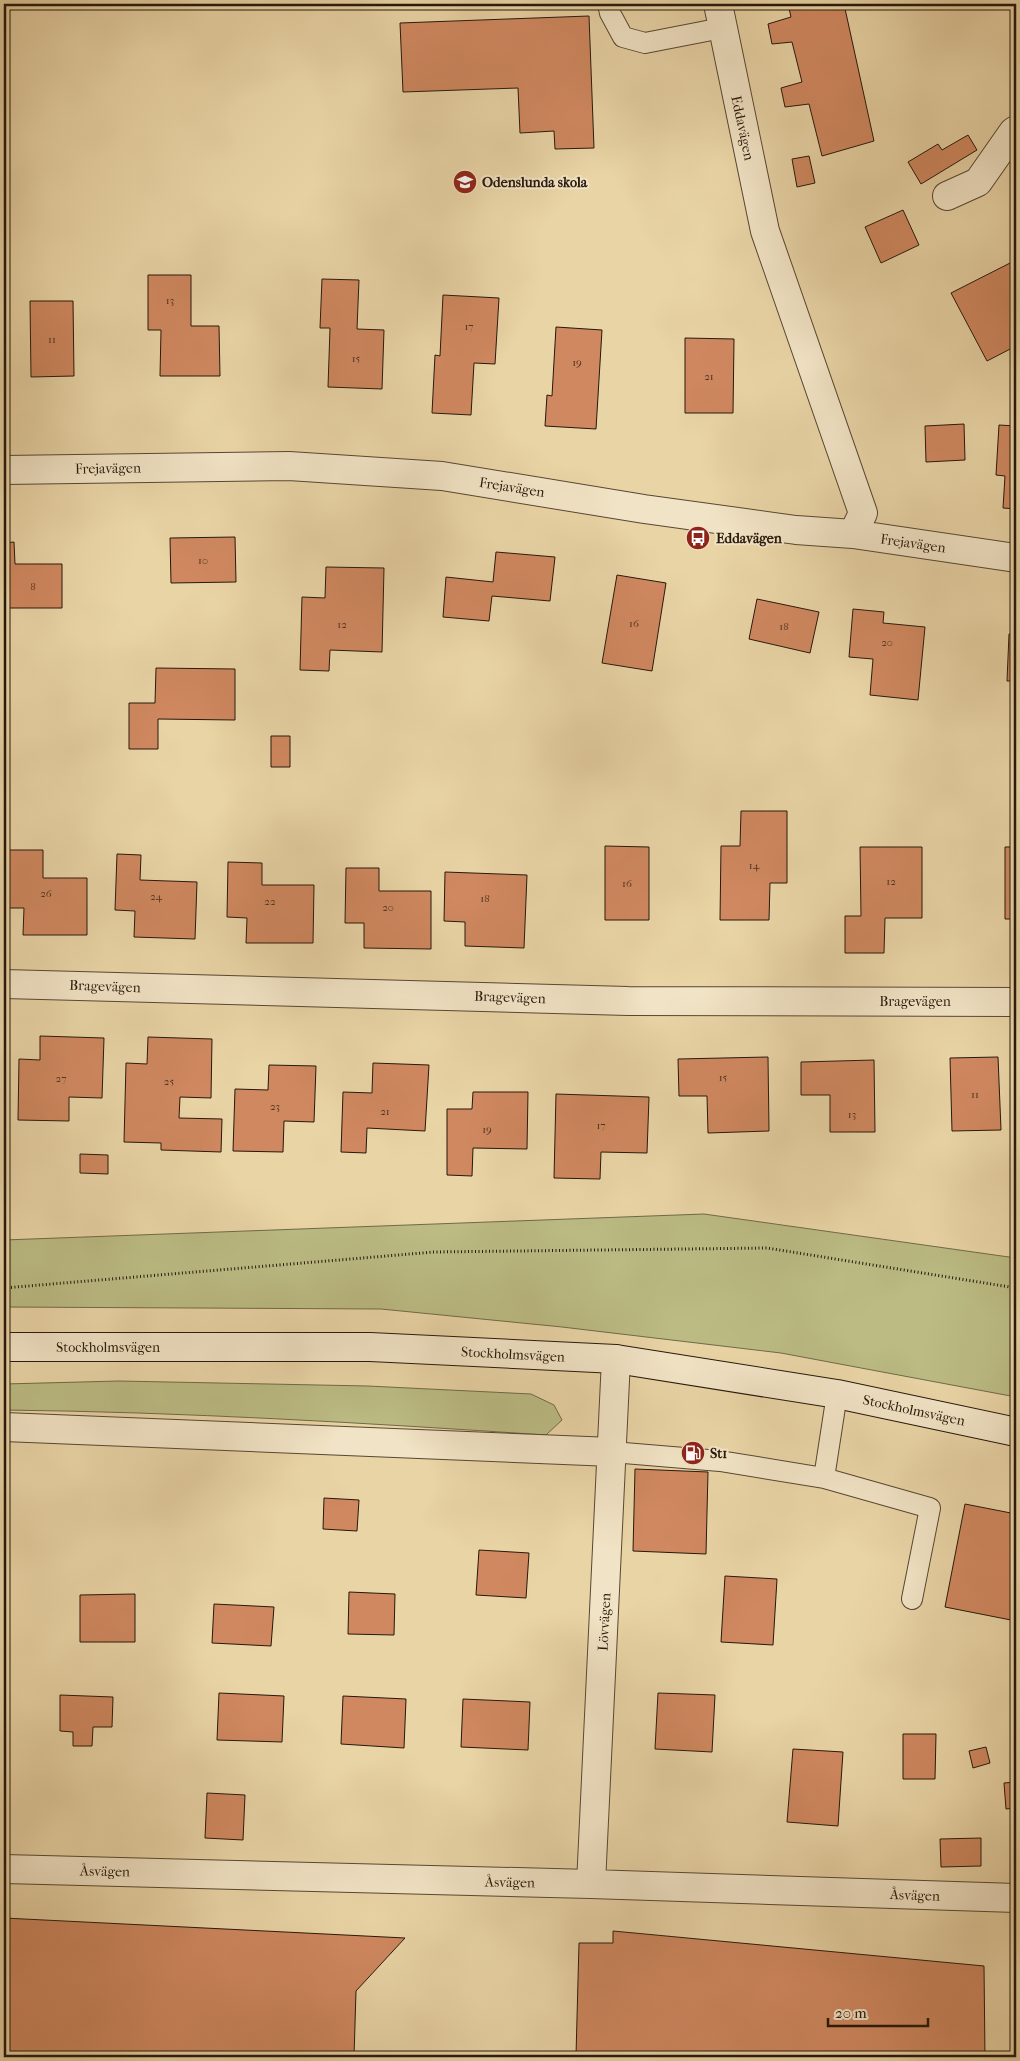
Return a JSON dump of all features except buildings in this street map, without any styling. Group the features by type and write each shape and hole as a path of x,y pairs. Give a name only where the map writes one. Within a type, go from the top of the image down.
{"street":[{"name":"Eddavägen","path":"720,16 765,231 863,513 853,534"},
{"path":"947,196 978,182 1016,130"},
{"name":"Frejavägen","path":"4,470 289,466 442,476 644,509 796,530 853,534 1016,558"},
{"name":"Bragevägen","path":"4,984 628,1000 1016,1002"},
{"name":"Stockholmsvägen","path":"4,1347 370,1347 616,1359 837,1394 1016,1432"},
{"name":"Lövvägen","path":"591,1884 616,1359"},
{"path":"4,1427 612,1452"},
{"name":"Åsvägen","path":"4,1869 591,1884 1016,1898"}],"lane":[{"path":"608,4 610,13 623,37 645,43 720,16"},
{"path":"824,1478 837,1394"},
{"path":"612,1452 720,1461 824,1478 930,1508 912,1599"}],"path":[{"path":"4,1288 434,1252 767,1248 1016,1288"}],"green space":[{"path":"704,1214 1016,1258 1016,1397 781,1353 562,1327 381,1309 4,1307 4,1240"},
{"path":"119,1381 368,1386 531,1394 554,1405 562,1420 546,1435 275,1419 140,1413 4,1410 4,1384"}],"place":[{"name":"Odenslunda skola","path":"465,182"},
{"name":"Eddavägen","path":"698,538"},
{"name":"St1","path":"693,1453"}]}
